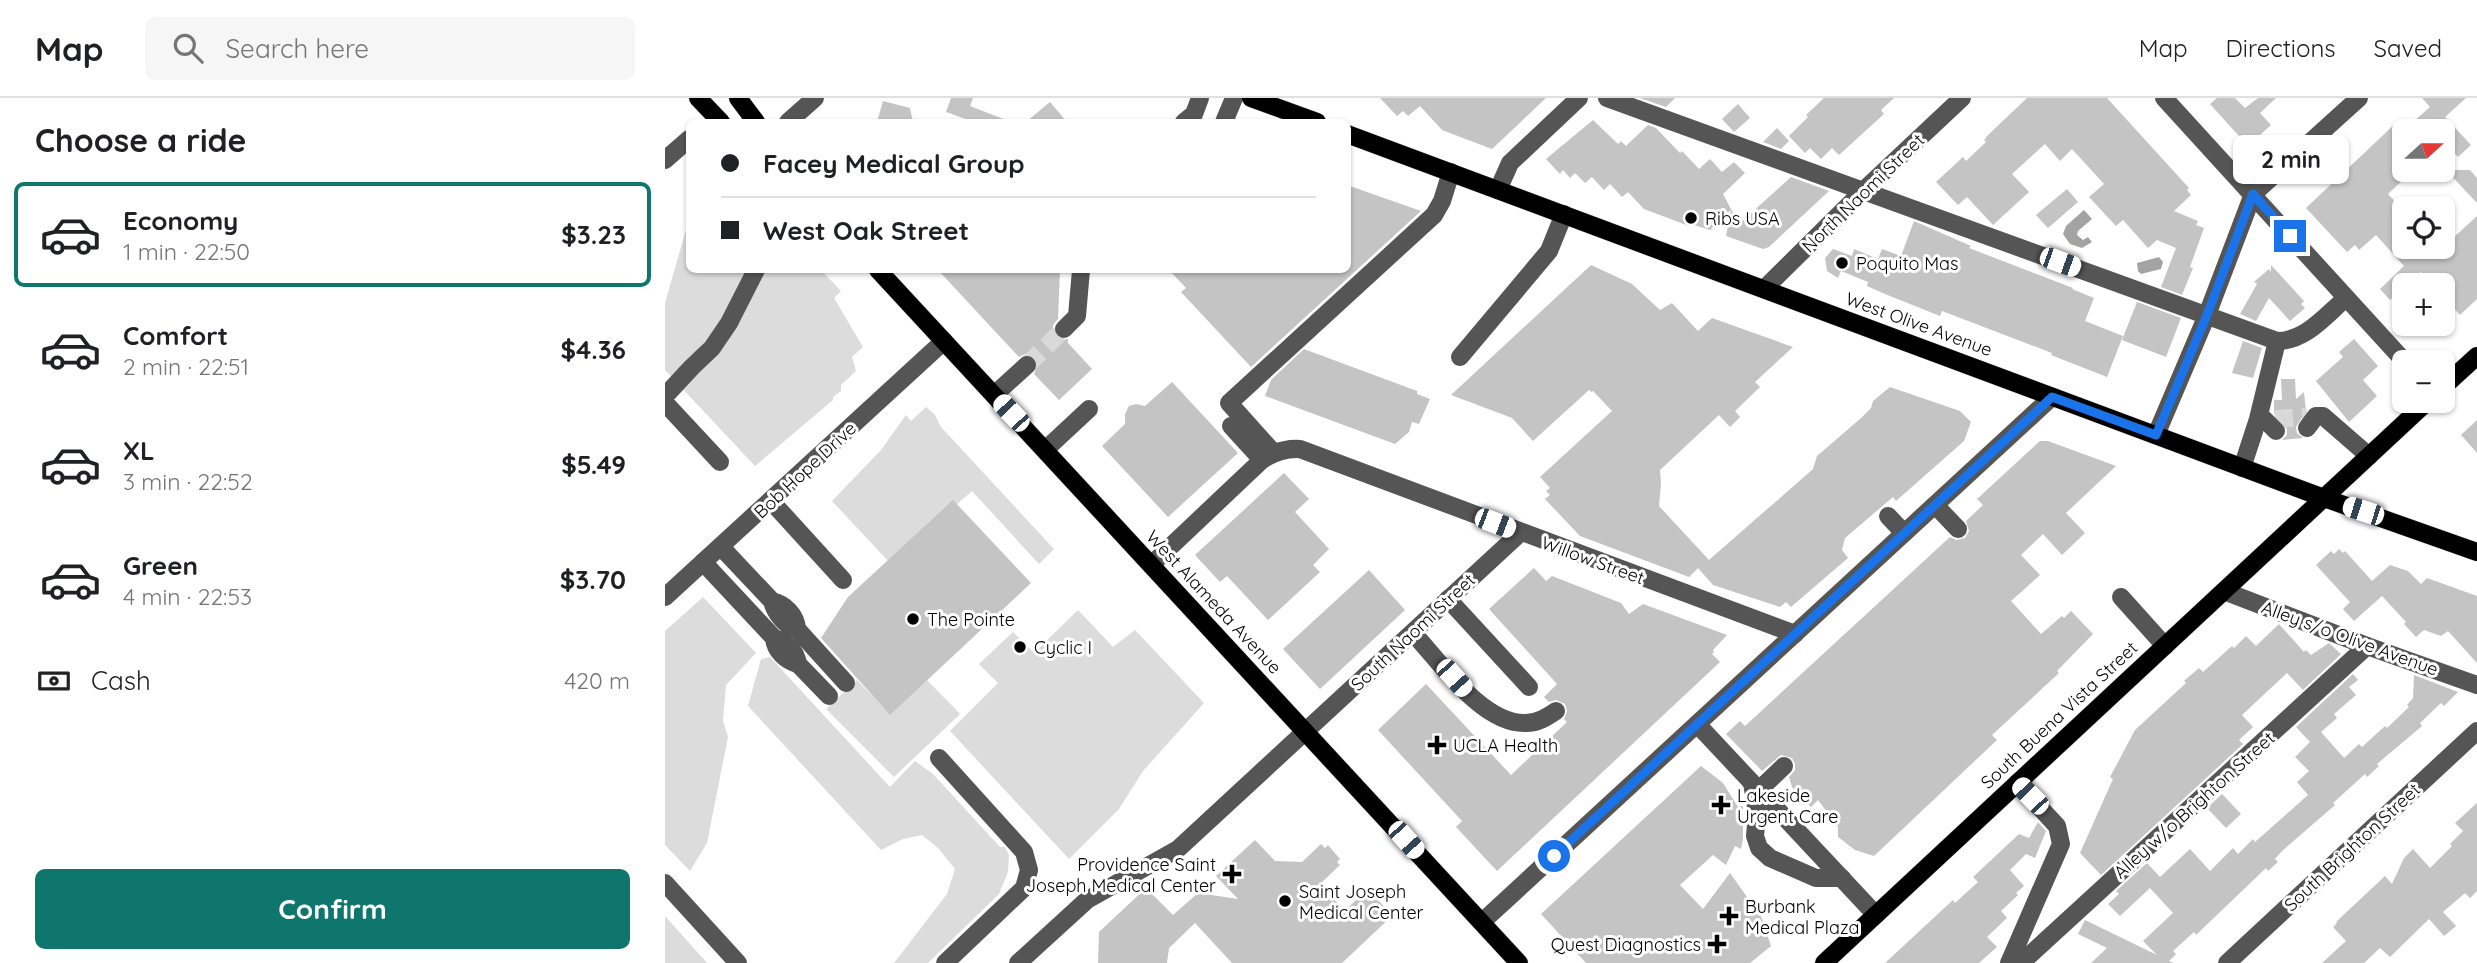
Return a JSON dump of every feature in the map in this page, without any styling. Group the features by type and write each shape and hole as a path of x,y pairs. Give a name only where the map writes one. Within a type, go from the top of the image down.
{"main road":[{"path":"698,98 712,119"},
{"path":"738,98 754,119"},
{"path":"1251,98 1309,119"},
{"name":"West Olive Avenue","path":"1351,135 2242,468 2477,552"},
{"name":"West Alameda Avenue","path":"881,273 1519,963"},
{"path":"2455,376 2477,356"},
{"name":"South Buena Vista Street","path":"1824,963 2415,413"}],"street":[{"path":"792,119 815,98"},
{"path":"1188,119 1194,114 1200,98"},
{"path":"1225,119 1234,98"},
{"path":"1498,190 1510,163 1579,98"},
{"path":"1607,98 2277,341 2289,341 2301,336 2346,298"},
{"name":"North Naomi Street","path":"1765,289 1864,190 1962,98"},
{"path":"2164,98 2394,350"},
{"path":"2156,435 2207,315 2253,194 2359,98"},
{"path":"665,160 686,141"},
{"path":"1267,456 1229,403 1434,215 1442,201 1451,172"},
{"path":"1460,357 1549,251 1564,214"},
{"path":"665,396 712,348 729,323 755,273"},
{"path":"1064,328 1077,316 1081,273"},
{"name":"Bob Hope Drive","path":"665,597 944,341"},
{"path":"2242,468 2269,419 2277,341"},
{"path":"994,395 1027,365"},
{"path":"1482,922 2052,397"},
{"path":"665,403 720,462"},
{"path":"1045,450 1089,410"},
{"path":"2309,417 2323,416 2369,456"},
{"path":"1231,426 1267,456"},
{"name":"Willow Street","path":"1267,456 1289,449 1300,449 1520,533 1718,597 1795,634"},
{"path":"1151,565 1267,456"},
{"path":"771,501 843,580"},
{"path":"1935,505 1958,529"},
{"path":"1888,516 1904,533"},
{"name":"South Naomi Street","path":"1018,963 1087,900 1178,849 1520,533"},
{"path":"721,547 772,601 774,610 789,627 797,629 846,683"},
{"path":"703,562 774,638 775,646 782,654 790,662 798,664 829,696"},
{"name":"Alley s/o Olive Avenue","path":"2224,591 2477,685"},
{"path":"2121,597 2165,646"},
{"path":"1448,599 1529,687"},
{"path":"1413,633 1476,702 1493,715 1511,722 1527,723 1541,720 1556,711"},
{"name":"Alley w/o Brighton Street","path":"2021,963 2367,646"},
{"path":"1697,724 1876,915"},
{"name":"South Brighton Street","path":"2227,963 2477,731"},
{"path":"939,758 1024,852 1029,870 1024,888 945,963"},
{"path":"1755,786 1784,766"},
{"path":"2009,963 2061,844 2057,826 2017,783"},
{"path":"1755,786 1755,836 1759,848 1770,858 1816,878 1842,878"},
{"path":"665,883 738,963"}],"shaded area":[{"path":"2084,210 2092,219 2077,235 2083,240 2088,237 2092,242 2082,248 2070,244 2063,234 2066,226"},
{"path":"686,230 686,273 824,273 841,291 834,298 863,347 852,357 856,371 841,385 841,391 833,400 755,466 665,370 665,303"},
{"path":"2159,257 2163,262 2161,269 2141,274 2138,271 2137,263"},
{"path":"926,407 935,415 941,427 1054,549 1039,564 972,491 890,563 832,501 881,450 906,415 911,421"},
{"path":"703,597 756,653 726,685 723,721 728,737 707,843 690,871 665,845 665,631"},
{"path":"1078,610 1113,647 1135,630 1204,703 1143,771 1119,809 1069,859 950,731 998,683 979,664 1013,632 1034,653"},
{"path":"770,657 890,787 915,761 933,774 1000,847 1005,847 1009,855 1008,872 999,894 928,963 894,963 947,894 955,869 938,848 922,835 903,839 881,850 748,706 761,659"},
{"path":"857,680 890,714 927,680 960,714 894,777 826,709"},
{"path":"665,916 707,963 665,963"}],"building":[{"path":"951,98 973,98 970,106 1003,119 966,119 946,112"},
{"path":"1380,98 1546,98 1492,149 1442,130 1420,106 1408,116 1403,111 1397,116"},
{"path":"1640,98 1675,98 1666,107"},
{"path":"1824,98 1894,98 1881,110 1884,114 1839,155 1832,148 1821,159 1810,148 1805,153 1789,136"},
{"path":"2027,98 2107,98 2189,188 2187,190 2191,195 2174,211 2198,221 2196,225 2204,228 2182,295 2161,287 2176,248 2157,240 2148,248 2123,220 2116,226 2089,197 2104,184 2072,149 2060,161 2045,144 2012,174 2029,192 1993,225 1967,197 1958,205 1936,182 1963,157 1966,161 1986,142 1984,140 1988,135"},
{"path":"2217,98 2235,98 2245,108 2258,98 2276,98 2260,113 2271,125 2248,146 2210,104"},
{"path":"2422,98 2466,98 2445,117 2447,119 2416,119 2430,107"},
{"path":"883,101 910,108 912,119 878,119"},
{"path":"1050,102 1064,119 1030,119"},
{"path":"1738,104 1750,118 1734,132 1722,119"},
{"path":"1593,120 1618,144 1621,141 1626,146 1648,125 1656,128 1699,169 1710,159 1722,172 1734,162 1745,173 1723,194 1739,224 1791,177 1829,191 1769,247 1763,249 1726,236 1731,210 1710,230 1691,224 1689,226 1644,209 1628,192 1622,197 1610,184 1604,190 1592,177 1585,183 1575,173 1570,178 1563,170 1560,174 1546,159"},
{"path":"2392,127 2392,182 2401,182 2388,194 2392,198 2392,253 2376,235 2359,250 2355,245 2347,252 2306,208"},
{"path":"1777,128 1789,141 1781,149 1763,142"},
{"path":"2455,128 2471,145 2458,157 2455,154"},
{"path":"2455,170 2470,170 2477,178 2477,203 2455,180"},
{"path":"1351,186 1421,211 1251,367 1181,292 1186,288 1172,273 1351,273"},
{"path":"2067,189 2078,202 2048,228 2036,215"},
{"path":"2477,216 2477,299 2460,315 2455,309 2455,273 2397,273 2404,266 2398,259 2455,259 2455,236"},
{"path":"1914,221 1971,246 1969,248 2094,298 2085,321 2123,336 2107,377 1942,311 1940,316 1867,286 1868,282 1841,271 1838,278 1827,271 1825,258 1833,249 1852,256 1854,249 1878,259 1882,249 1901,256"},
{"path":"1591,265 1632,284 1660,310 1672,303 1698,331 1712,318 1793,347 1755,382 1760,387 1735,411 1740,417 1730,427 1719,415 1660,470 1659,506 1709,560 1813,469 1817,456 1860,419 1871,408 1873,401 1890,387 1960,411 1971,422 1964,441 1896,501 1893,497 1845,538 1842,550 1848,558 1791,607 1786,602 1780,607 1713,585 1698,568 1689,577 1580,536 1545,499 1550,495 1546,491 1550,488 1540,477 1612,411 1589,390 1533,441 1512,418 1451,395"},
{"path":"2271,265 2304,301 2301,304 2305,308 2290,321 2269,298 2256,321 2240,314 2257,284 2254,282 2269,269 2271,272"},
{"path":"941,273 1060,273 1058,319 1053,325 1053,333 1060,340 1068,339 1068,343 1092,369 1059,400 1034,374 1038,363 1035,357 1025,354 1019,357"},
{"path":"2392,278 2392,298 2390,300 2380,289"},
{"path":"2137,302 2181,318 2166,357 2122,340"},
{"path":"2354,339 2378,366 2363,380 2377,396 2349,422 2316,381 2343,357 2339,352"},
{"path":"2243,341 2262,348 2253,378 2232,373"},
{"path":"1304,349 1417,391 1417,394 1430,399 1419,424 1412,422 1409,432 1395,444 1265,396 1271,380"},
{"path":"2281,379 2295,379 2296,399 2304,392 2306,411 2296,427 2297,433 2303,438 2282,440 2287,435 2287,429 2274,413 2274,400 2282,400"},
{"path":"1172,382 1238,453 1168,517 1102,446 1125,424 1125,414 1129,406 1145,406"},
{"path":"2477,420 2477,453 2461,435"},
{"path":"2040,441 2048,441 2116,466 2066,513 2085,533 2062,555 2043,534 2021,555 2040,575 2011,601 2041,634 2071,611 2093,634 2057,671 2059,673 1992,735 1997,740 1874,856 1855,850 1838,837 1838,827 1818,800 1811,807 1792,787 1789,777 1795,770 1795,764 1792,758 1781,755 1762,771 1726,734 1740,721 1745,726 1950,537 1956,540 1965,538 1969,531 1966,521 1983,505 1977,499"},
{"path":"1284,473 1309,499 1295,512 1329,549 1313,565 1320,572 1268,620 1227,576 1220,582 1195,555"},
{"name":"The Pointe","path":"953,500 1031,583 890,715 821,638 848,597"},
{"path":"2339,549 2343,553 2345,551 2372,581 2390,565 2408,571 2421,584 2427,578 2477,596 2477,663 2448,631 2441,636 2424,630 2416,637 2382,596 2354,621 2343,609 2350,602 2316,565 2331,551 2334,554"},
{"path":"1534,568 1546,581 1552,576 1621,603 1629,614 1643,604 1727,635 1713,650 1712,654 1720,662 1497,871 1456,827 1462,821 1378,730 1426,684 1511,775 1567,722 1564,719 1567,711 1565,704 1556,700 1549,702 1544,697 1557,684 1489,609"},
{"path":"1369,570 1405,610 1320,689 1283,649"},
{"path":"2279,624 2304,652 2306,650 2311,655 2329,643 2341,654 2303,690 2287,673 2242,715 2253,727 2239,740 2243,744 2101,875 2080,853 2113,779 2110,777 2135,730 2199,668 2203,672 2246,636 2256,646"},
{"path":"2353,674 2358,680 2349,687 2356,695 2334,714 2337,718 2321,732 2344,758 2359,744 2362,747 2385,726 2387,728 2409,707 2407,705 2413,698 2414,675 2458,692 2444,706 2441,703 2420,723 2422,726 2377,764 2379,766 2367,777 2365,774 2333,803 2335,805 2282,851 2275,859 2278,862 2268,871 2266,868 2196,935 2194,932 2173,951 2176,954 2169,961 2174,963 2091,963 2107,948 2078,934 2085,920 2157,955 2143,941 2173,913 2150,888 2120,916 2108,904 2119,894 2116,891 2147,863 2160,877 2190,849 2210,871 2233,848 2238,854 2253,839 2255,842 2308,795 2297,782 2309,771 2295,757 2310,742 2296,727"},
{"path":"1701,766 1723,783 1738,807 1743,806 1743,839 1741,849 1735,846 1726,865 1713,855 1680,885 1703,909 1730,873 1752,904 1756,901 1771,946 1750,963 1586,963 1541,914"},
{"path":"2222,794 2241,814 2226,828 2207,808"},
{"path":"2477,803 2477,891 2470,898 2465,893 2443,912 2456,926 2444,936 2429,919 2390,957 2380,948 2364,963 2322,963 2346,941 2333,927 2336,922 2385,876 2392,884 2404,858 2413,849 2430,868 2463,831 2455,823"},
{"path":"2038,822 2046,831 2035,858 2026,854 2010,870 2024,886 2001,911 2007,918 1987,937 1997,947 1979,963 1885,963 1953,900 1955,903 1978,882 1973,877 2019,834 2029,838"},
{"name":"Saint Joseph Medical Center","path":"1255,840 1275,861 1302,862 1321,844 1325,848 1328,845 1340,859 1337,862 1340,865 1320,884 1345,911 1357,899 1363,897 1378,900 1393,915 1342,963 1232,963 1195,923 1169,948 1167,963 1098,963 1099,932 1146,888 1173,915 1198,893 1238,899 1216,876"}],"tunnel":[{"path":"1027,365 1064,329"},
{"path":"2275,419 2307,417"}],"place":[{"name":"Ribs USA","path":"1691,218"},
{"name":"Poquito Mas","path":"1842,263"},
{"name":"The Pointe","path":"913,619"},
{"name":"Cyclic I","path":"1020,647"},
{"name":"UCLA Health","path":"1437,745"},
{"name":"Lakeside Urgent Care","path":"1721,805"},
{"name":"Providence Saint Joseph Medical Center","path":"1232,874"},
{"name":"Saint Joseph Medical Center","path":"1285,901"},
{"name":"Burbank Medical Plaza","path":"1729,916"},
{"name":"Quest Diagnostics","path":"1717,944"}],"route":[{"path":"1554,856 2052,397 2156,435 2207,315 2253,194 2290,236"}]}
